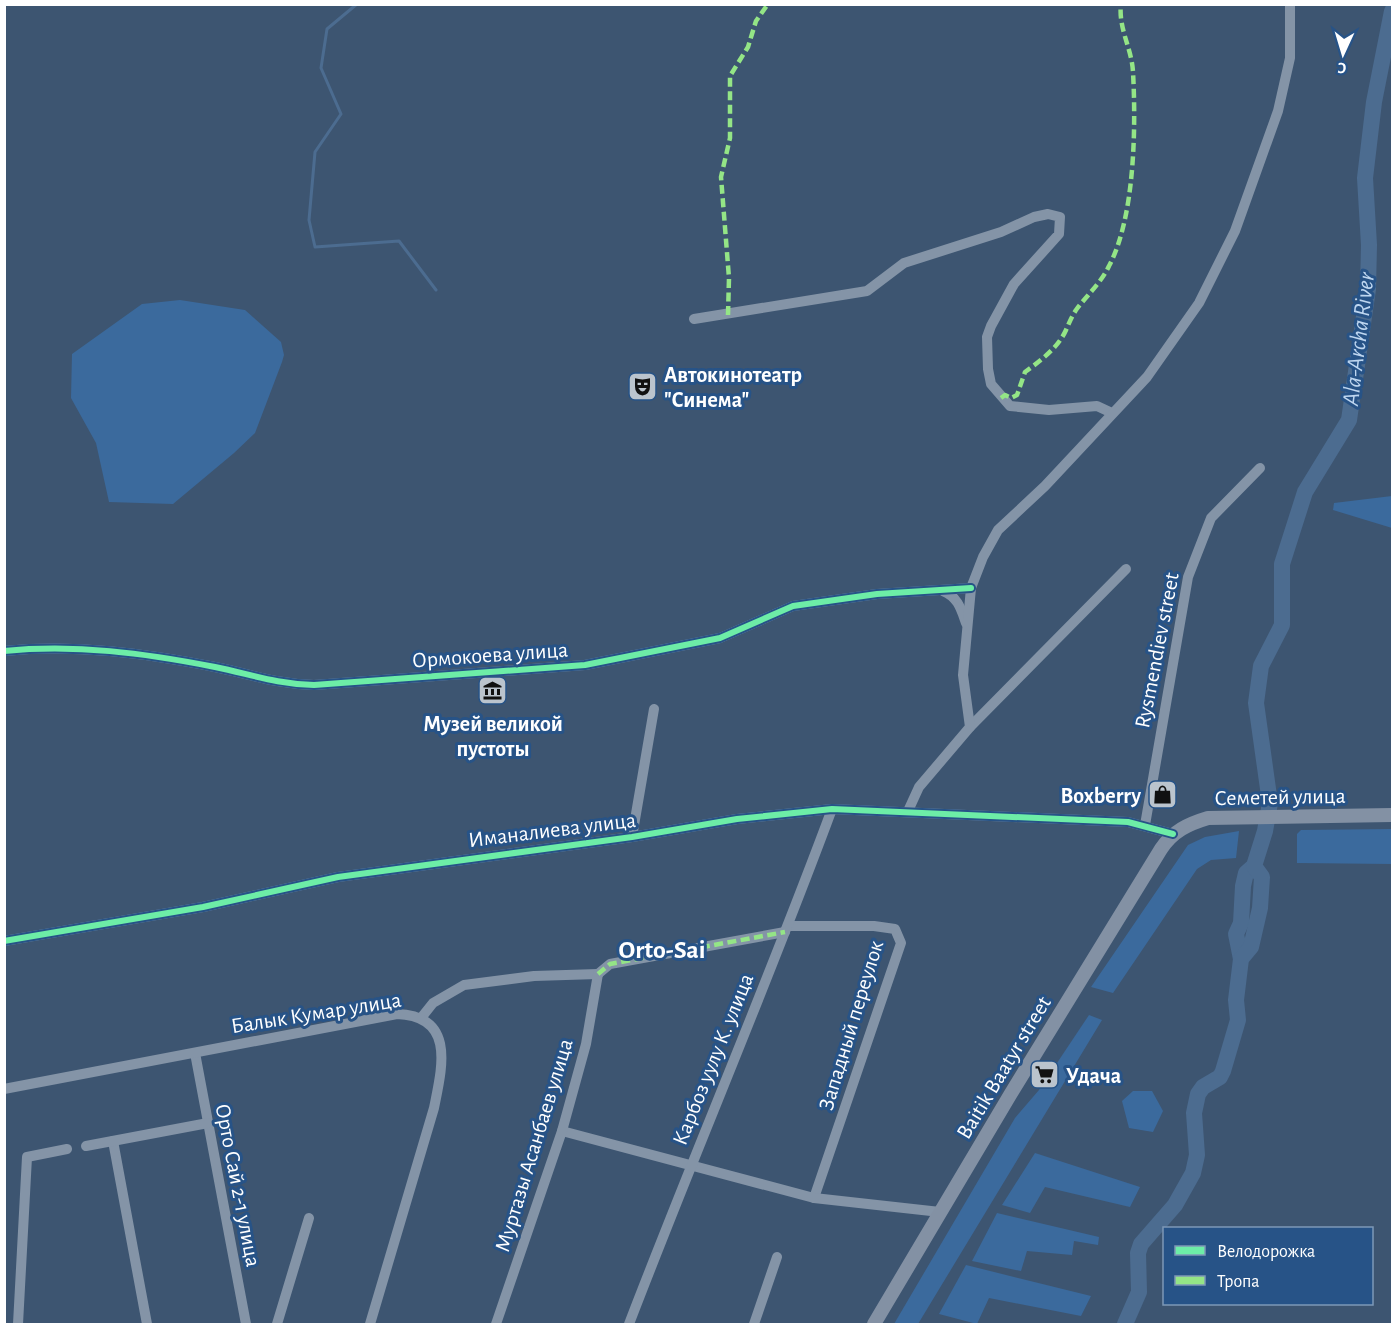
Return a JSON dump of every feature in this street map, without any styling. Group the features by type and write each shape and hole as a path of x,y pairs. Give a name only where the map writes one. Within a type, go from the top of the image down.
{"main road":[{"name":"Семетей улица","path":"1173,834 1191,823 1233,816 1392,814"},
{"name":"Baitik Baatyr street","path":"874,1324 1152,863 1173,834"}],"street":[{"path":"970,727 963,675 971,588 982,557 998,530 1148,377 1198,303 1235,231 1288,74 1290,4"},
{"path":"694,319 867,291 904,263 1001,232 1034,217 1055,214 1060,217 1059,234 1014,284 990,326 987,352 992,384 997,393 1010,406 1049,410 1096,406 1112,413"},
{"name":"Rysmendiev street","path":"1145,825 1188,576 1211,518 1260,468"},
{"path":"908,810 919,787 970,727 1126,569"},
{"name":"Ормокоева улица","path":"4,651 50,647 130,652 216,667 283,684 314,685 585,665 720,638 793,606 877,594 971,588"},
{"path":"942,591 951,595 958,602 967,626"},
{"path":"633,837 654,709"},
{"name":"Иманалиева улица","path":"4,941 203,907 338,877 633,837 737,819 832,809 908,810 1110,821 1145,825 1173,834"},
{"name":"Карбоз уулу К. улица","path":"629,1324 690,1164 787,929 832,809"},
{"name":"Западный переулок","path":"787,929 874,926 895,929 900,943 814,1198"},
{"path":"421,1018 433,1003 464,985 534,976 598,974 610,964 787,929"},
{"name":"Муртазы Асанбаев улица","path":"496,1324 562,1131 586,1044 598,974"},
{"name":"Балык Кумар улица","path":"4,1089 397,1014 421,1018 432,1025 441,1043 441,1075 434,1108 370,1324"},
{"name":"Орто Сай 2-1 улица","path":"195,1053 246,1324"},
{"path":"86,1146 208,1123"},
{"path":"562,1131 814,1198 940,1212"},
{"path":"113,1141 147,1324"},
{"path":"18,1324 27,1157 67,1149"},
{"path":"277,1324 309,1218"},
{"path":"754,1324 777,1257"}],"shaded area":[{"path":"180,300 245,310 281,342 284,355 282,362 255,433 173,504 109,502 96,443 71,398 72,354 142,304"},
{"path":"1392,496 1392,528 1333,510 1334,503"},
{"path":"1392,829 1392,864 1297,863 1297,834 1301,830"},
{"path":"1239,831 1236,858 1211,860 1197,869 1113,993 1091,987 1188,845 1205,837"},
{"path":"1089,1015 1102,1020 918,1324 894,1324 1015,1118 1039,1090"},
{"path":"1133,1091 1152,1091 1163,1111 1153,1132 1129,1128 1122,1101"},
{"path":"1035,1153 1140,1187 1130,1207 1045,1187 1030,1213 1002,1205"},
{"path":"997,1213 1099,1237 1098,1245 1074,1241 1072,1255 1027,1251 1021,1271 972,1261"},
{"path":"966,1265 1091,1296 1081,1316 989,1298 977,1324 939,1314"}],"waterway":[{"path":"357,4 327,29 321,68 341,114 315,152 309,220 315,247 399,241 436,290"},
{"name":"Ala-Archa River","path":"1125,1324 1139,1292 1138,1253 1141,1244 1175,1205 1193,1173 1197,1155 1194,1113 1198,1094 1203,1087 1220,1077 1238,1020 1236,1000 1241,959 1251,947 1260,908 1262,877 1254,866 1265,831 1270,803 1256,703 1261,666 1282,625 1282,564 1305,492 1349,420 1368,289 1369,245 1365,178 1374,102 1392,11"},
{"path":"1241,959 1236,934 1241,923 1246,873 1254,866"}],"marked path":[{"path":"728,315 729,278 721,177 730,138 730,76 748,47 756,21 768,4"},
{"path":"1001,398 1005,395 1011,398 1017,395 1025,372 1048,354 1063,337 1076,310 1106,272 1118,246 1129,198 1134,145 1132,63 1121,22 1121,4"},
{"path":"598,974 610,964 785,932"}],"cycle path":[{"path":"4,651 31,649 110,651 215,667 275,681 314,685 585,665 720,638 793,606 877,594 971,588"},
{"path":"4,941 203,907 338,877 632,837 737,819 832,809 1128,822 1173,834"}],"place":[{"name":"Автокинотеатр \"Синема\"","path":"643,387"},
{"name":"Музей великой пустоты","path":"493,691"},
{"name":"Boxberry","path":"1162,795"},
{"name":"Удача","path":"1045,1075"}],"district":[{"name":"Orto-Sai","path":"662,949"}]}
